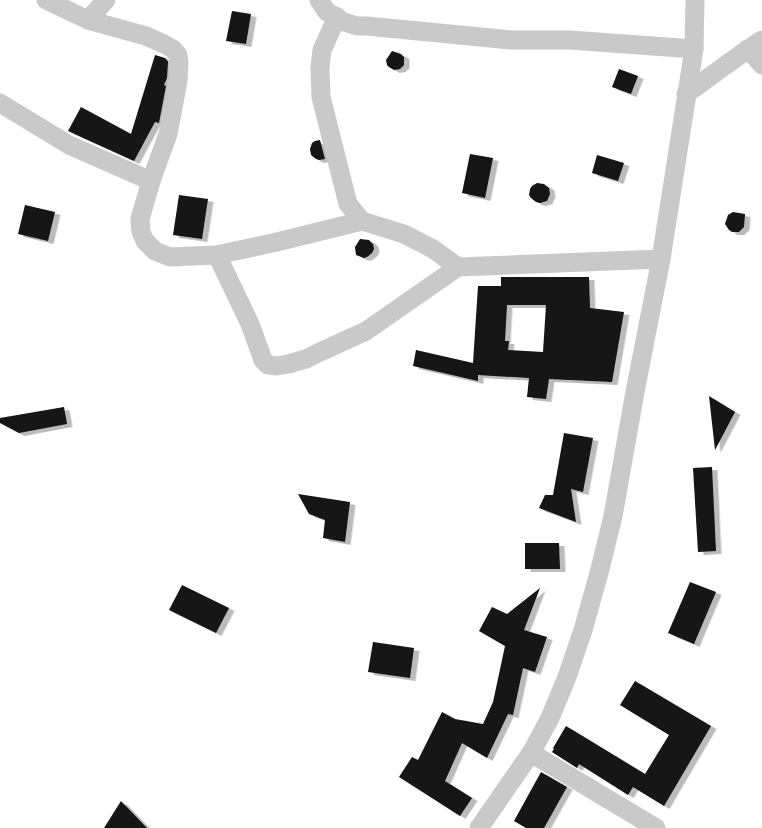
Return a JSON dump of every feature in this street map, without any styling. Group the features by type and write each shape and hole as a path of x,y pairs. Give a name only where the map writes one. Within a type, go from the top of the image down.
{"street":[{"path":"46,0 88,20 146,36 168,46 178,55 178,81 168,134 140,219 141,232 145,241 155,251 170,257 217,255 362,221 404,234 433,249 458,267"},
{"path":"88,20 106,0"},
{"path":"319,0 327,12 341,21 357,26 510,40 570,40 694,50"},
{"path":"479,828 531,753 550,718 567,677 583,630 599,574 613,516 661,259 694,50 694,0"},
{"path":"337,17 322,50 320,67 322,97 348,204 362,221"},
{"path":"686,94 755,45 762,65"},
{"path":"0,103 69,145 152,181"},
{"path":"217,255 250,324 263,360 268,365 276,366 306,359 366,331 458,267 661,259"},
{"path":"531,753 656,828"}],"building":[{"path":"232,11 251,14 246,44 226,41"},
{"path":"392,51 404,57 404,65 400,69 394,70 387,65 386,60"},
{"path":"155,55 165,58 168,62 167,78 164,85 166,86 159,123 155,122 134,161 68,131 81,107 131,134"},
{"path":"619,69 638,76 631,94 612,87"},
{"path":"320,140 325,159 319,160 311,155 310,149 312,143"},
{"path":"470,154 493,158 485,198 462,193"},
{"path":"597,155 624,163 618,181 592,173"},
{"path":"537,183 544,184 549,188 550,194 547,201 536,202 529,195 532,186"},
{"path":"179,195 208,199 202,239 173,235"},
{"path":"25,205 55,212 48,241 18,234"},
{"path":"733,212 745,214 744,227 739,232 732,232 725,224 728,215"},
{"path":"360,239 369,240 373,244 374,249 372,253 364,258 356,255 355,247"},
{"path":"501,277 589,277 590,308 624,312 612,382 549,379 546,399 527,397 529,378 478,375 478,381 413,366 416,350 473,363 478,286 501,286","holes":["507,305 546,305 543,352 508,350 509,341 505,341"]},
{"path":"709,396 735,412 715,450"},
{"path":"64,407 67,424 19,433 0,423 0,418"},
{"path":"564,433 593,438 583,492 571,489 576,522 539,508 545,495 553,495"},
{"path":"712,467 716,551 698,552 693,468"},
{"path":"298,494 350,502 345,542 323,538 325,520 309,514"},
{"path":"525,543 559,543 560,569 525,569"},
{"path":"690,582 716,592 694,644 668,633"},
{"path":"182,585 229,608 216,633 169,610"},
{"path":"540,588 524,630 547,637 535,672 523,668 513,715 508,714 487,758 462,743 445,781 472,798 460,816 399,777 412,757 418,760 442,712 455,719 483,724 493,702 505,646 479,631 492,607 507,614"},
{"path":"373,642 414,648 410,678 368,672"},
{"path":"635,681 711,726 664,806 633,787 628,795 579,764 577,768 552,752 566,726 645,774 669,735 620,705"},
{"path":"541,772 567,787 544,828 526,828 514,821"},
{"path":"121,801 147,828 104,828"}]}
